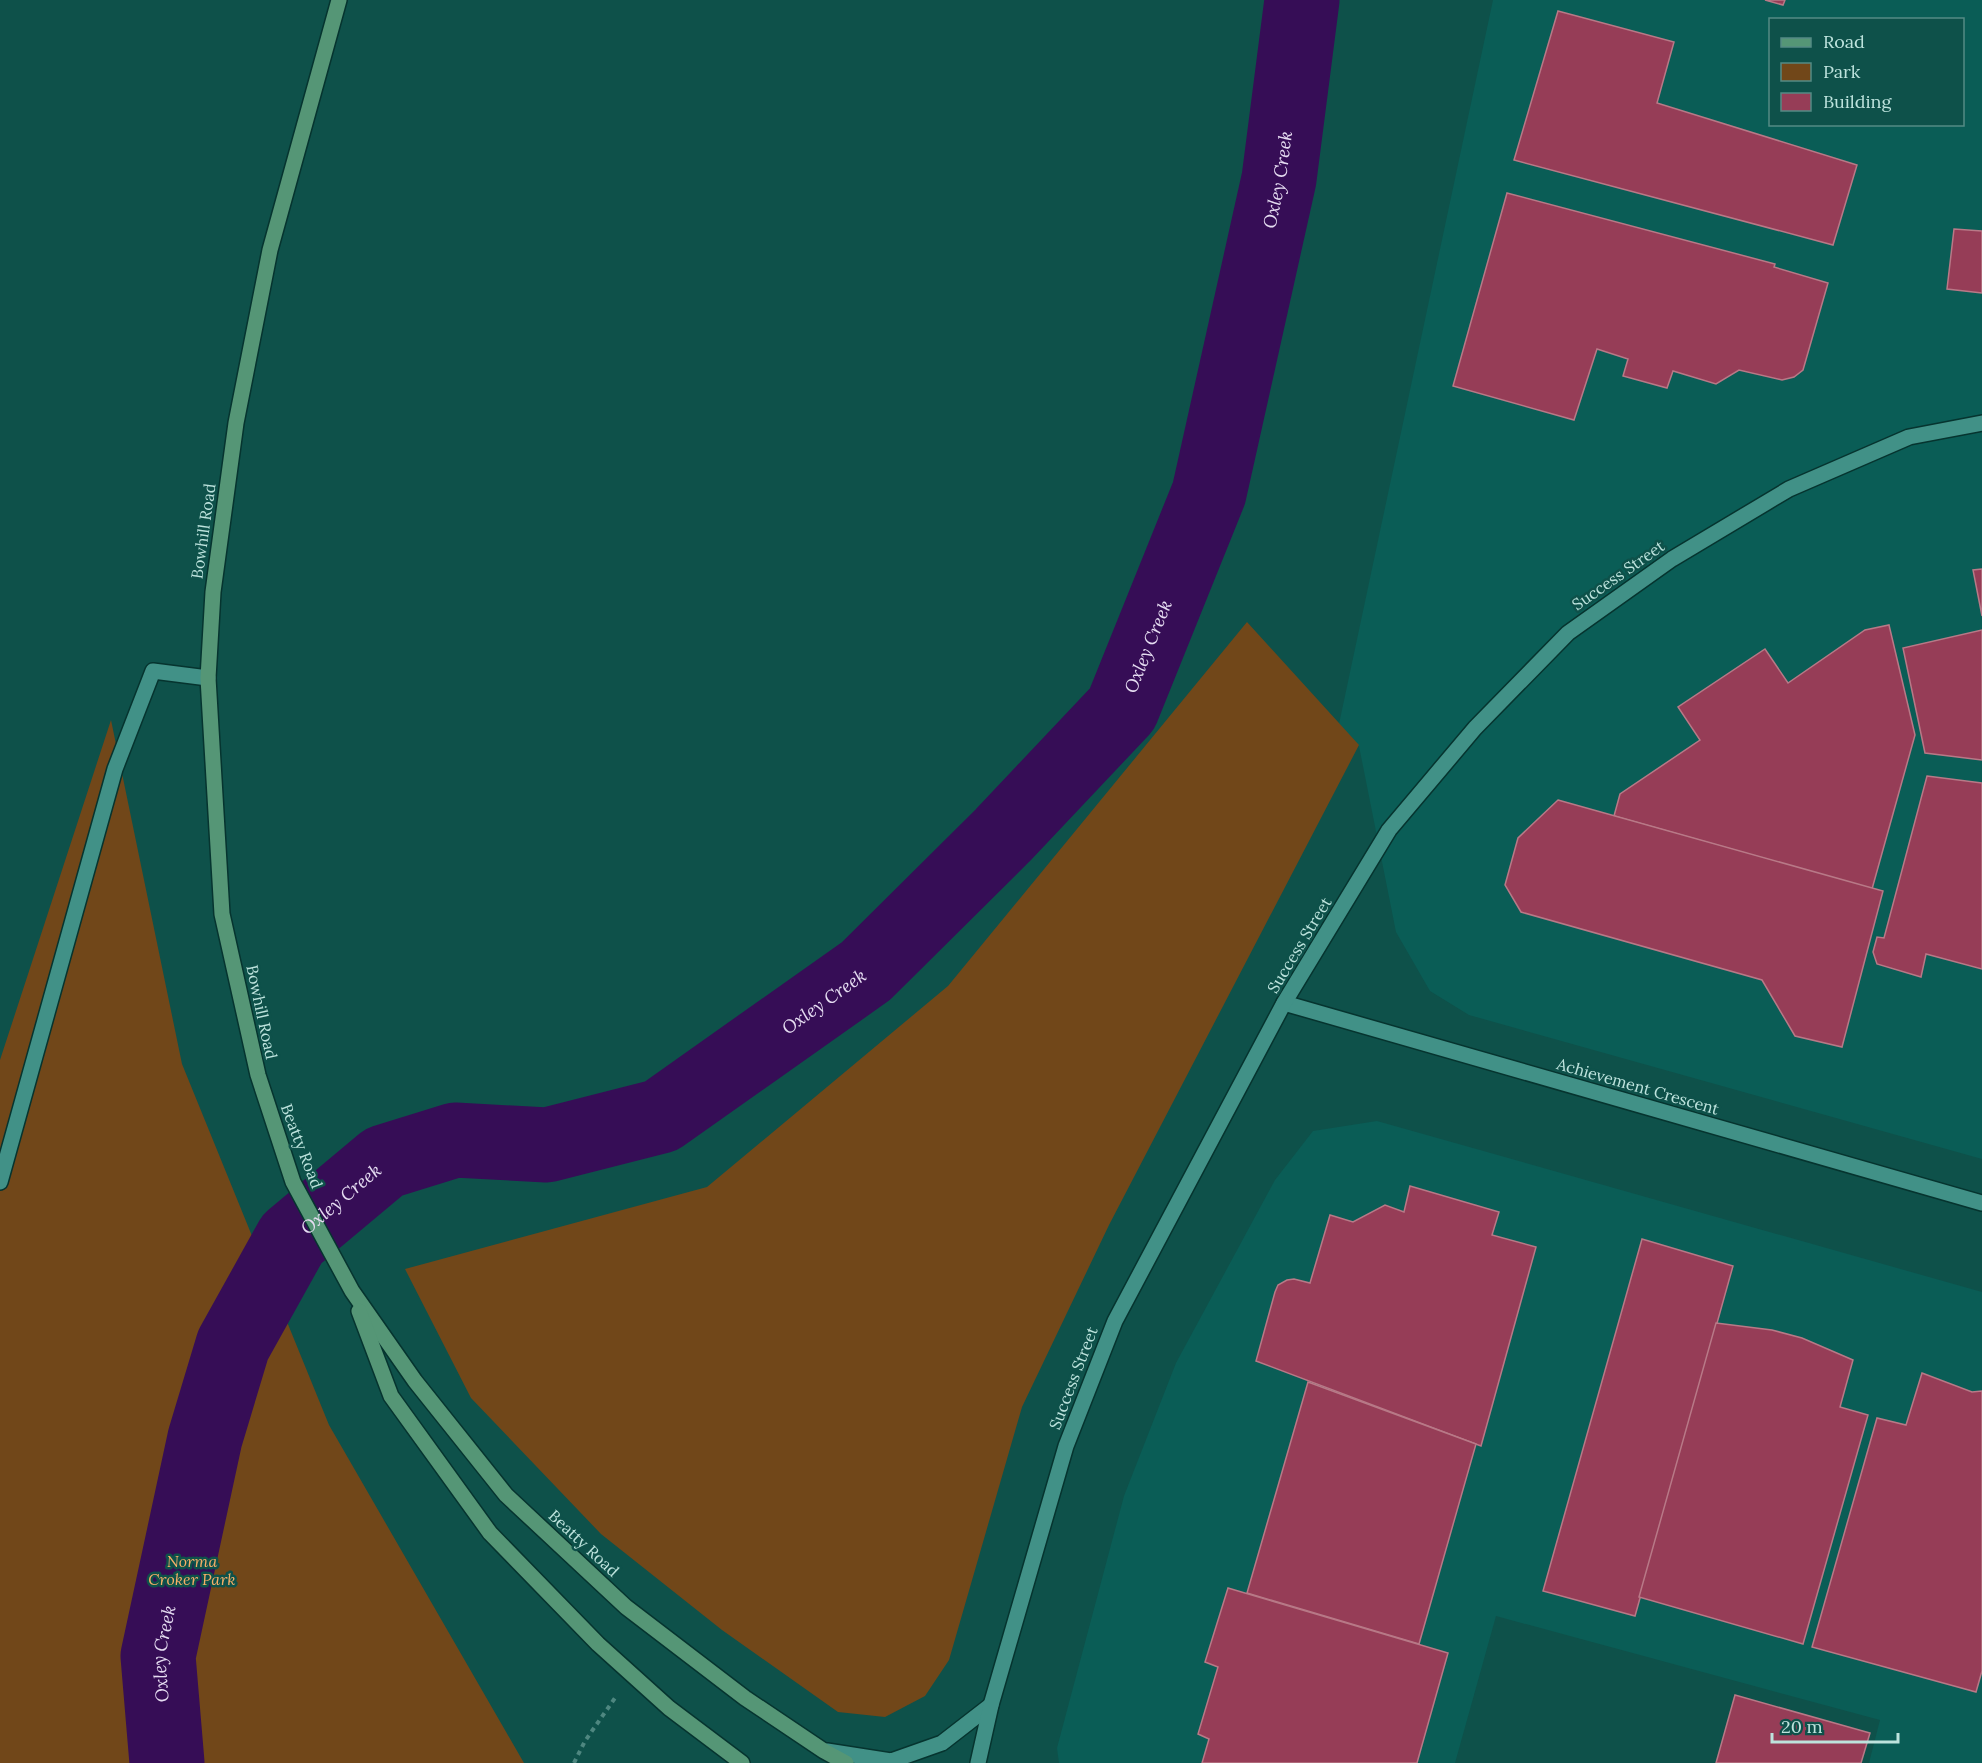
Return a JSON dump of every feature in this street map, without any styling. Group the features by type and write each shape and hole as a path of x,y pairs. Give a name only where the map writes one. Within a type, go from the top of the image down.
{"main road":[{"name":"Bowhill Road","path":"258,1075 222,914 208,678 213,592 236,423 270,250 339,0"},
{"name":"Beatty Road","path":"258,1075 292,1182 352,1291 415,1381 506,1495 626,1607 745,1698 824,1751 846,1763"},
{"name":"Beatty Road","path":"352,1291 391,1396 490,1533 598,1644 669,1708 742,1763"}],"street":[{"name":"Success Street","path":"978,1763 991,1705 1066,1446 1115,1321 1284,1003 1389,830 1475,728 1568,633 1672,559 1789,489 1909,437 1982,423"},
{"path":"0,1182 115,770 153,671 208,678"},
{"name":"Achievement Crescent","path":"1284,1003 1982,1203"},
{"path":"824,1751 891,1761 942,1743 991,1705"}],"path":[{"path":"574,1763 585,1741 632,1675"}],"shaded area":[{"path":"1493,0 1982,0 1982,1159 1469,1015 1430,991 1396,932 1359,746 1339,724"},
{"path":"1377,1121 1982,1292 1982,1763 1869,1763 1880,1720 1496,1616 1455,1763 1059,1763 1057,1748 1124,1496 1176,1363 1275,1180 1313,1131"}],"green space":[{"path":"1247,622 1359,745 1109,1225 1022,1407 949,1660 925,1696 885,1717 838,1712 722,1630 601,1534 471,1398 405,1269 707,1187 948,986"},
{"name":"Norma Croker Park","path":"111,720 182,1064 329,1425 524,1763 0,1763 0,1060"}],"building":[{"path":"1765,0 1785,0 1783,5"},
{"path":"1558,11 1674,42 1657,103 1857,165 1833,245 1514,160"},
{"path":"1507,193 1775,264 1774,267 1828,283 1803,370 1794,377 1782,380 1739,370 1716,384 1673,371 1667,388 1623,376 1628,359 1597,349 1574,420 1453,386"},
{"path":"1954,229 1982,231 1982,293 1947,289"},
{"path":"1982,569 1982,616 1973,570"},
{"path":"1889,625 1915,735 1872,889 1614,816 1620,794 1700,740 1678,707 1765,649 1788,683 1865,630"},
{"path":"1982,630 1982,760 1925,753 1903,648"},
{"path":"1927,776 1982,783 1982,969 1926,954 1921,977 1877,964 1873,952 1877,937 1884,938"},
{"path":"1558,800 1883,891 1842,1047 1795,1036 1762,980 1521,912 1505,885 1518,838"},
{"path":"1410,1186 1499,1212 1492,1235 1536,1247 1481,1446 1256,1361 1278,1285 1294,1279 1310,1283 1330,1215 1353,1222 1385,1205 1404,1212"},
{"path":"1642,1239 1733,1266 1635,1616 1543,1591"},
{"path":"1716,1323 1772,1330 1802,1338 1853,1360 1840,1407 1868,1415 1803,1644 1639,1597"},
{"path":"1922,1373 1972,1392 1982,1391 1982,1671 1976,1692 1812,1647 1877,1418 1906,1425"},
{"path":"1308,1382 1476,1444 1419,1644 1247,1593"},
{"path":"1228,1588 1448,1653 1417,1763 1202,1763 1209,1739 1198,1734 1218,1667 1205,1662"},
{"path":"1735,1695 1870,1733 1861,1763 1716,1763"}],"waterway":[{"name":"Oxley Creek","path":"167,1763 158,1656 205,1438 233,1345 292,1239 384,1162 455,1140 547,1145 661,1116 866,971 1003,835 1122,709 1209,493 1279,179 1302,0"}]}
